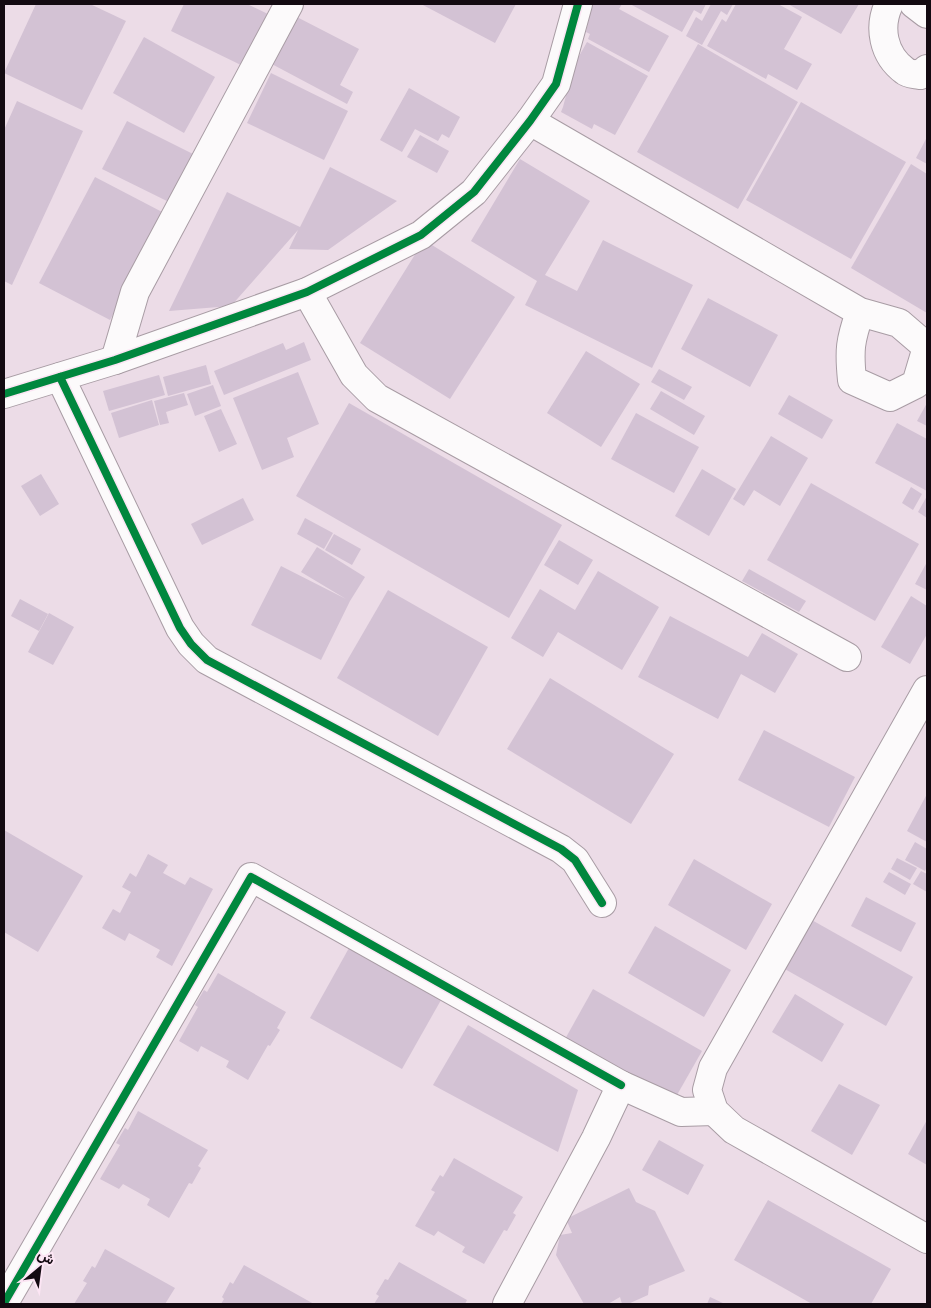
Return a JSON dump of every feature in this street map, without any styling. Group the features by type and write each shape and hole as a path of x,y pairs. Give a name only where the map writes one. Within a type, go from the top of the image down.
{"street":[{"path":"114,360 135,292 290,4"},
{"path":"4,394 114,360 306,292 421,235 474,192 530,121 556,84 578,4"},
{"path":"889,4 882,23 884,42 894,59 906,72 920,75 927,69"},
{"path":"914,4 927,14"},
{"path":"530,121 860,312"},
{"path":"306,292 354,375 378,398 848,657"},
{"path":"60,378 180,628 191,644 207,660 561,850 575,860 602,903"},
{"path":"927,690 713,1068 707,1090 714,1111 734,1130 927,1239"},
{"path":"4,1304 251,877 621,1085 681,1112 714,1111"},
{"path":"507,1304 596,1138 621,1085"}],"building":[{"path":"36,4 90,4 126,21 82,110 4,73"},
{"path":"184,4 247,4 270,15 245,67 171,31"},
{"path":"421,4 516,4 495,43"},
{"path":"592,4 622,4 619,9 669,36 649,72 588,39 590,34 586,32"},
{"path":"630,4 706,4 701,14 694,10 682,32"},
{"path":"711,4 733,4 727,15 721,11 702,45 686,36 696,17 702,21"},
{"path":"736,4 778,4 802,17 784,49 812,64 797,90 768,74 766,79 707,46 722,19 726,22"},
{"path":"788,4 859,4 841,34"},
{"path":"293,15 359,49 340,85 353,92 347,104 268,62"},
{"path":"144,37 215,77 184,133 113,93"},
{"path":"587,42 648,76 615,135 594,124 592,129 561,112 574,65"},
{"path":"698,44 798,102 738,209 637,152"},
{"path":"271,73 348,111 324,160 247,123"},
{"path":"409,88 460,117 449,138 442,134 438,141 415,129 402,152 380,140"},
{"path":"17,101 83,131 12,285 4,281 4,130"},
{"path":"801,102 906,162 851,259 746,200"},
{"path":"127,121 199,157 175,205 102,169"},
{"path":"420,135 449,151 437,173 407,157"},
{"path":"927,137 927,164 916,158"},
{"path":"520,159 590,201 545,275 577,291 603,240 693,285 652,368 525,305 537,281 471,241"},
{"path":"911,164 927,174 927,313 851,268"},
{"path":"330,167 397,201 328,250 289,249 298,230 231,306 169,311 227,192 300,227"},
{"path":"95,177 166,214 110,320 39,283"},
{"path":"424,240 515,297 450,399 360,343"},
{"path":"708,298 778,335 750,387 681,349"},
{"path":"304,342 311,360 224,395 214,371 283,343 286,350"},
{"path":"586,351 640,384 601,447 547,413"},
{"path":"206,365 211,384 168,396 163,377"},
{"path":"659,369 692,387 684,400 651,382"},
{"path":"298,372 319,424 287,438 294,457 262,470 233,398"},
{"path":"159,375 165,395 109,411 103,391"},
{"path":"213,385 221,406 195,416 187,394"},
{"path":"661,391 705,416 694,435 650,409"},
{"path":"184,393 188,405 166,412 169,423 160,425 154,401"},
{"path":"789,395 833,420 822,439 778,414"},
{"path":"152,400 159,425 119,438 111,413"},
{"path":"349,403 562,525 509,618 296,496"},
{"path":"927,403 927,426 917,421"},
{"path":"221,409 237,444 219,452 204,416"},
{"path":"636,413 699,447 674,493 611,459"},
{"path":"897,423 927,439 927,491 875,463"},
{"path":"771,436 808,458 780,506 754,490 744,506 733,499"},
{"path":"702,469 736,489 709,536 675,516"},
{"path":"41,474 59,504 40,516 21,486"},
{"path":"811,483 919,544 875,621 767,560"},
{"path":"911,487 922,494 913,510 902,503"},
{"path":"927,496 927,518 918,512"},
{"path":"243,498 254,520 202,545 191,524"},
{"path":"305,518 333,533 324,549 297,534"},
{"path":"334,534 361,549 352,565 325,550"},
{"path":"559,540 593,560 578,585 544,565"},
{"path":"317,547 365,577 350,601 321,660 251,625 281,566 346,599 301,572"},
{"path":"927,562 927,590 915,584"},
{"path":"749,569 806,601 799,612 742,581"},
{"path":"598,571 659,607 622,670 558,632 543,657 511,638 540,589 575,610"},
{"path":"388,590 488,647 438,736 337,678"},
{"path":"911,596 927,606 927,634 910,664 881,647"},
{"path":"20,599 48,614 39,631 11,616"},
{"path":"49,613 74,627 53,665 28,652"},
{"path":"670,616 748,657 762,633 798,654 775,693 741,674 718,719 638,677"},
{"path":"550,678 674,754 631,824 507,749"},
{"path":"764,730 855,777 829,827 738,780"},
{"path":"927,794 927,842 907,831"},
{"path":"4,830 83,876 38,952 4,932"},
{"path":"915,842 927,849 927,867 925,871 905,860"},
{"path":"148,854 168,865 163,873 185,885 190,877 213,889 172,966 156,957 160,950 129,933 125,941 102,928 113,909 120,913 131,892 122,887 130,873 136,877"},
{"path":"897,858 917,868 910,880 891,869"},
{"path":"694,859 772,904 746,950 668,905"},
{"path":"921,871 927,874 927,892 913,884"},
{"path":"889,872 911,884 905,895 883,882"},
{"path":"866,897 916,923 901,952 851,926"},
{"path":"810,919 913,977 886,1026 783,968"},
{"path":"655,926 731,970 704,1017 628,973"},
{"path":"349,948 441,1000 402,1069 310,1018"},
{"path":"218,973 286,1012 277,1028 280,1030 270,1046 268,1045 248,1080 226,1067 229,1061 201,1046 198,1052 179,1041 198,1007 195,1005 204,990 207,992"},
{"path":"593,989 702,1051 673,1102 564,1041"},
{"path":"795,994 844,1024 822,1062 772,1032"},
{"path":"468,1025 578,1090 558,1152 433,1085"},
{"path":"839,1084 880,1105 852,1155 811,1131"},
{"path":"138,1111 208,1150 198,1166 201,1168 192,1184 189,1183 169,1218 147,1205 150,1199 123,1184 119,1189 100,1179 120,1145 116,1143 125,1128 128,1130"},
{"path":"927,1120 927,1165 908,1154"},
{"path":"659,1140 704,1165 688,1195 642,1170"},
{"path":"454,1158 523,1197 513,1213 516,1215 507,1231 504,1230 484,1264 462,1252 465,1247 438,1231 434,1236 415,1226 435,1192 431,1190 440,1175 443,1177"},
{"path":"629,1188 636,1202 655,1211 685,1271 649,1286 648,1295 628,1304 622,1304 620,1297 608,1304 584,1304 556,1255 560,1235 572,1233 566,1219"},
{"path":"768,1200 891,1269 871,1304 812,1304 734,1260"},
{"path":"105,1249 175,1288 165,1304 74,1304 87,1283 83,1281 92,1266 95,1268"},
{"path":"399,1262 467,1300 465,1304 374,1304 379,1296 376,1294 385,1279 388,1280"},
{"path":"244,1265 314,1304 221,1304 224,1299 222,1297 230,1282 233,1284"},
{"path":"710,1297 725,1304 707,1304"}],"cycle path":[{"path":"4,394 115,360 307,292 421,235 474,192 530,121 556,84 578,4"},
{"path":"60,377 180,628 191,644 207,660 561,849 575,860 602,903"},
{"path":"4,1303 251,877 621,1085"}]}
